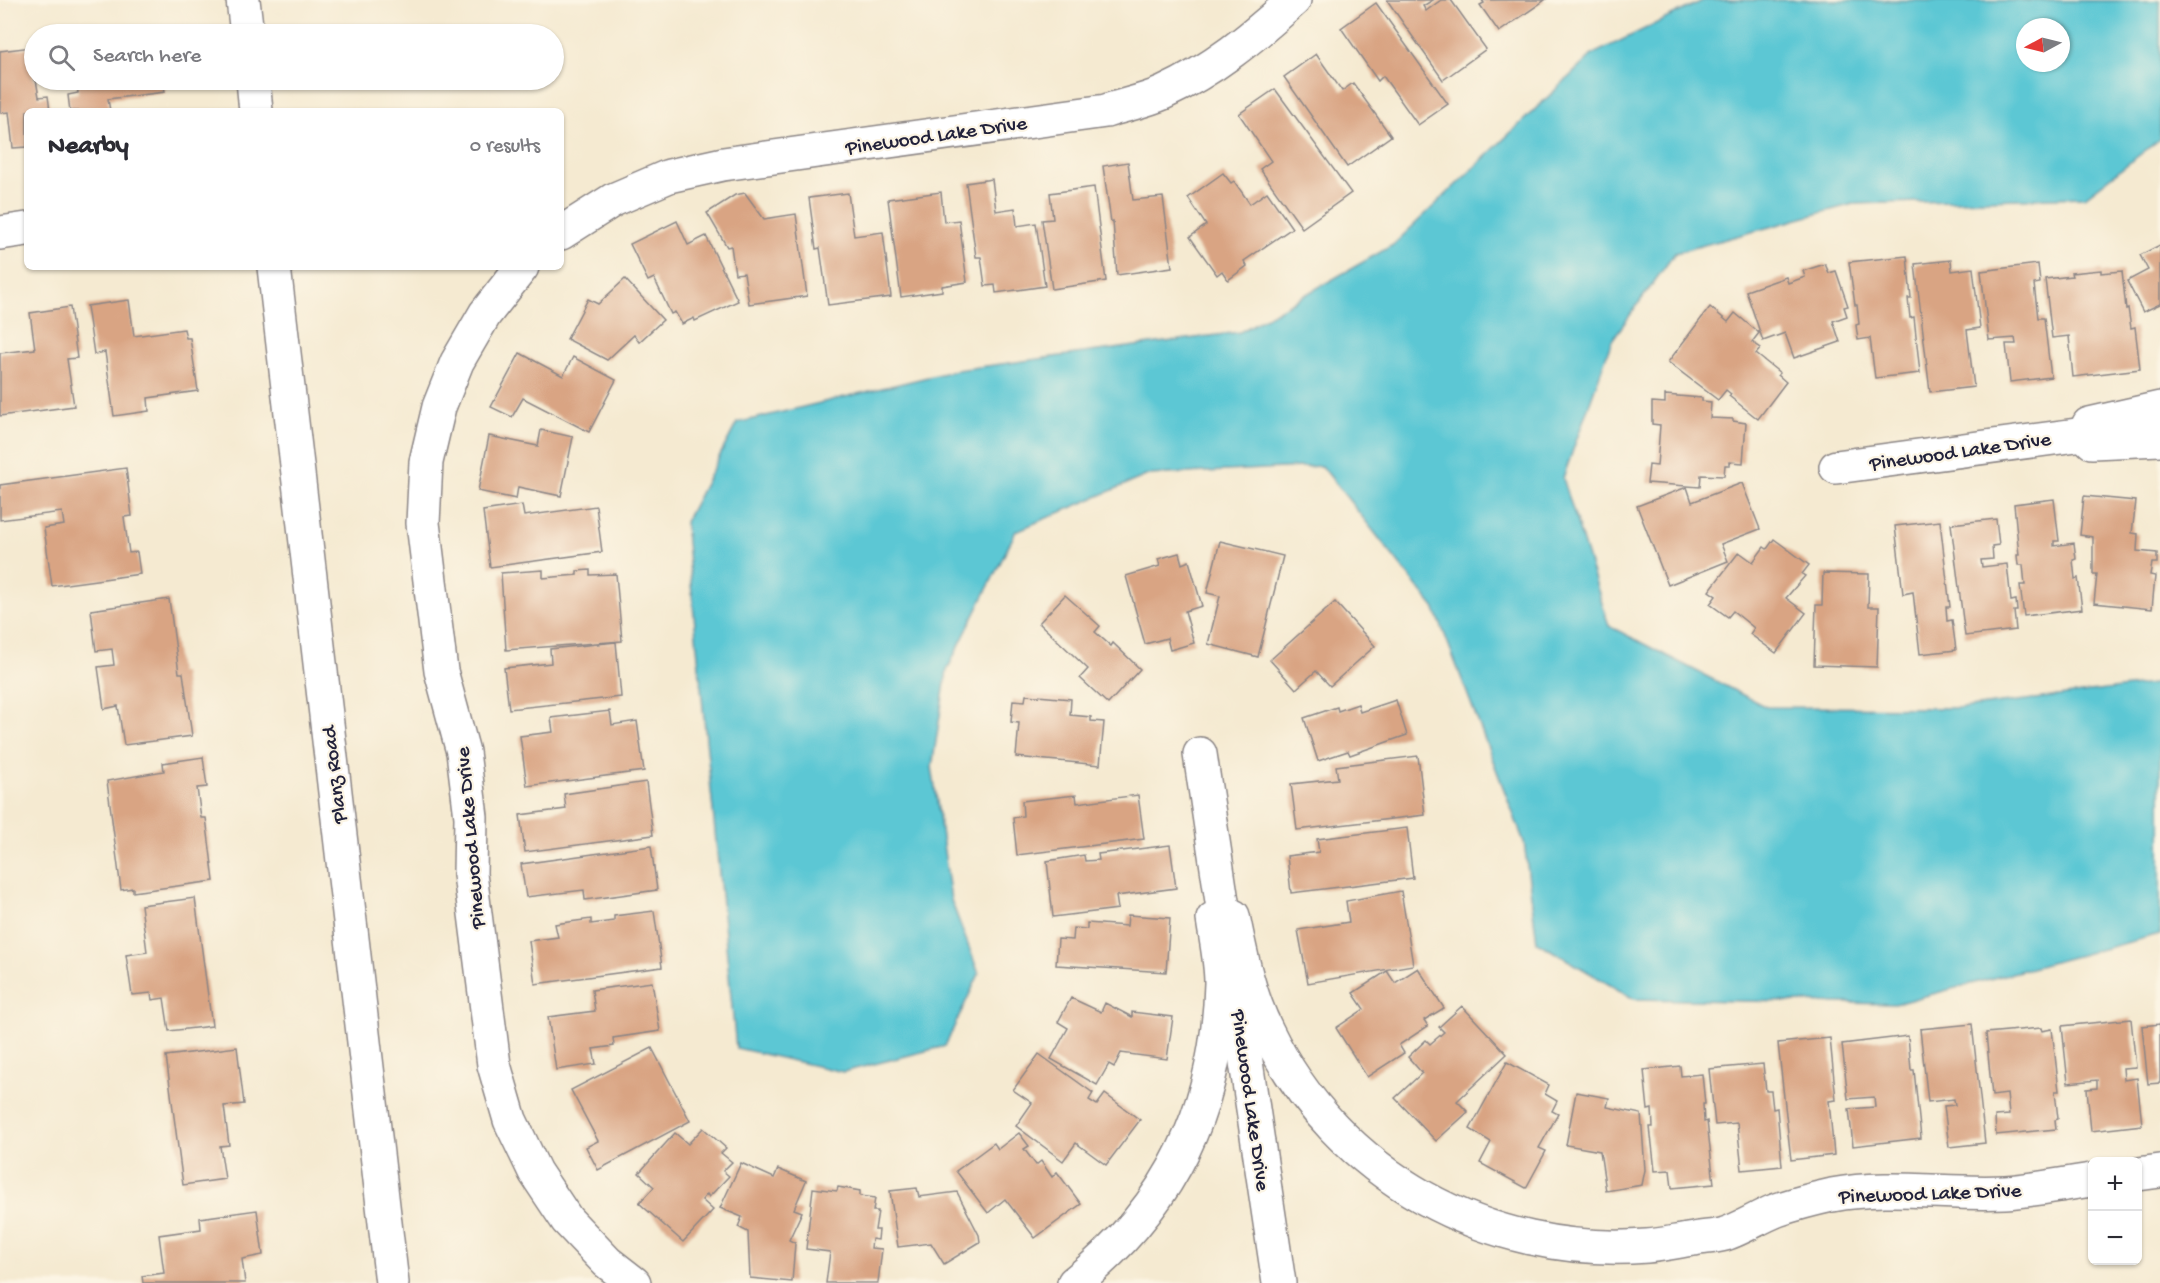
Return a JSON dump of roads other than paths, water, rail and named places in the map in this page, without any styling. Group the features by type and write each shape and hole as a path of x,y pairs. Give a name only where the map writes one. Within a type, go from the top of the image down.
{"street":[{"path":"243,0 246,24"},
{"name":"Pinewood Lake Drive","path":"564,231 613,200 669,176 723,164 1106,111 1161,94 1208,70 1250,39 1294,0"},
{"path":"254,90 256,108"},
{"path":"0,233 24,230"},
{"name":"Planz Road","path":"274,270 392,1283"},
{"name":"Pinewood Lake Drive","path":"520,270 485,314 457,362 439,407 426,462 423,523 441,671 463,752 471,817 470,874 494,1065 510,1120 535,1172 567,1220 607,1262 634,1283"},
{"name":"Pinewood Lake Drive","path":"2084,434 2089,424 2160,408"},
{"name":"Pinewood Lake Drive","path":"2084,434 2092,442 2160,439"},
{"name":"Pinewood Lake Drive","path":"1836,467 2084,434"},
{"name":"Pinewood Lake Drive","path":"1200,754 1279,1283"},
{"name":"Pinewood Lake Drive","path":"1074,1283 1102,1261 1141,1218 1177,1165 1202,1107 1216,1050 1221,980 1213,919 1233,916 1245,975 1267,1031 1297,1083 1335,1129 1379,1170 1430,1202 1485,1226 1542,1241 1595,1247 1648,1246 1724,1234 1777,1210 1834,1195 1884,1191 2004,1192 2088,1181"},
{"path":"2142,1173 2160,1171"}],"water":[{"path":"1704,0 2160,1 2160,139 2085,197 1853,204 1675,253 1612,340 1563,478 1609,626 1766,707 1963,708 2160,683 2160,934 1895,1004 1634,999 1537,942 1524,842 1435,609 1322,466 1148,475 1016,531 947,670 932,767 951,900 979,974 945,1046 843,1072 736,1048 685,522 737,423 957,370 1240,332 1393,245 1593,54"}]}
